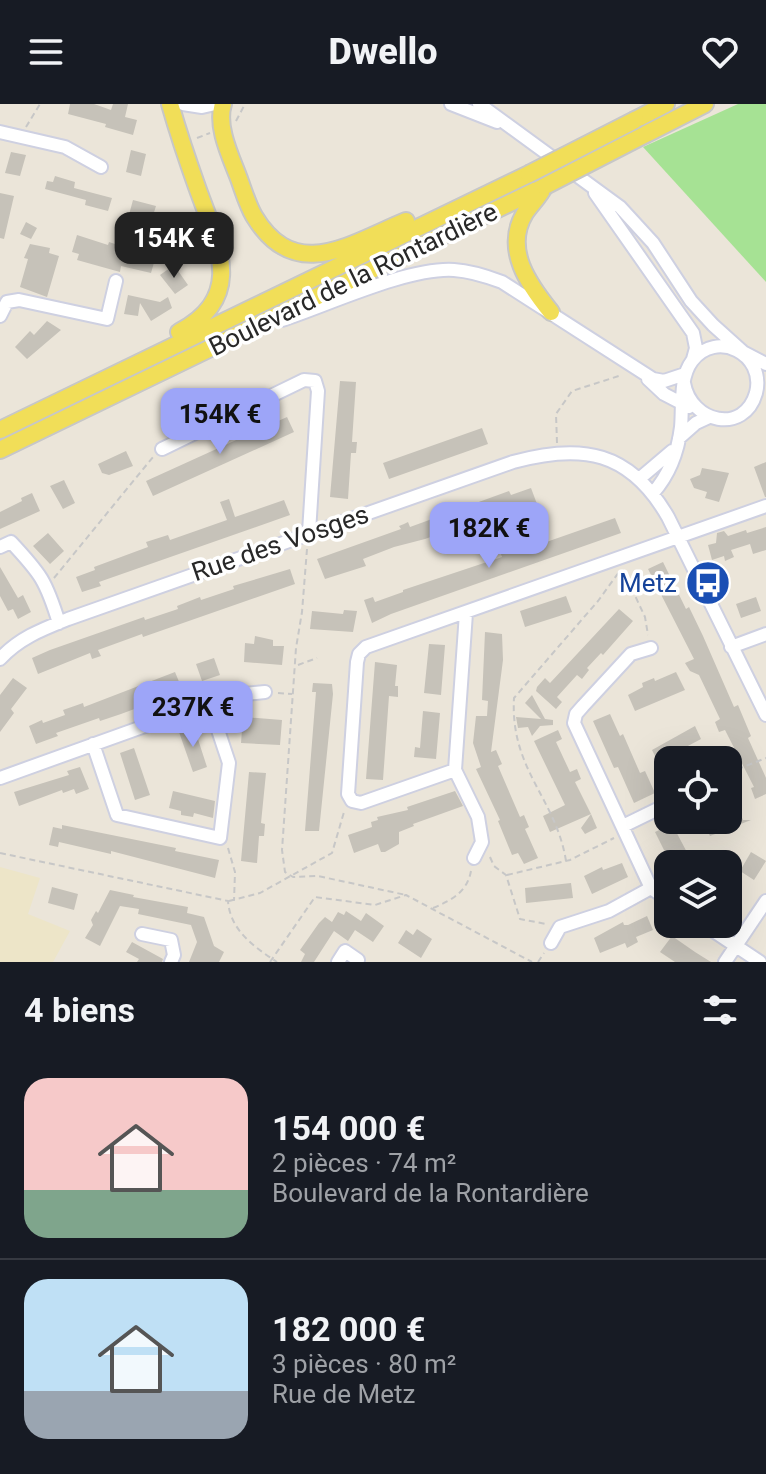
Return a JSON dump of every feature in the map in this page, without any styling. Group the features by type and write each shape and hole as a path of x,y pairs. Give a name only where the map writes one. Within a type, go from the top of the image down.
{"main road":[{"path":"92,383 126,359 190,326 208,309 219,288 222,265 219,243 170,104"},
{"path":"223,104 223,128 230,155 253,215 272,240 294,253 321,256 439,208 472,200"},
{"name":"Boulevard de la Rontardière","path":"0,430 529,174 666,104"},
{"name":"Boulevard de la Rontardière","path":"0,450 545,186 705,104"},
{"path":"545,186 524,215 517,235 522,271 529,286 551,312"}],"street":[{"path":"183,104 202,107 215,104"},
{"path":"451,104 514,129"},
{"path":"479,104 636,221 691,301 750,360 758,379 754,399 748,408 726,419 703,414 664,394 643,374"},
{"path":"0,132 65,147 101,167"},
{"path":"590,187 693,333 696,348 685,378 676,444 669,471 653,493"},
{"path":"241,333 368,289 426,272 453,269 502,282 643,374 664,381 685,378"},
{"path":"0,316 7,302 19,300 107,319 116,281"},
{"path":"693,359 701,352 722,345 766,364"},
{"path":"685,378 691,403 703,414"},
{"path":"162,449 304,380 315,381 318,391 309,532"},
{"path":"748,408 766,404"},
{"path":"639,479 703,414"},
{"name":"Rue des Vosges","path":"0,659 28,636 59,623 309,532 513,462 558,452 585,453 602,457 639,479 653,493 766,715"},
{"path":"455,770 361,803 352,801 348,794 359,654 366,647 766,506"},
{"path":"0,547 11,542 39,572 47,584 59,623"},
{"path":"466,613 455,770 478,817 482,842 474,858"},
{"path":"731,647 766,634"},
{"path":"651,648 631,654 576,714 574,723 654,890"},
{"path":"0,778 209,703 265,692"},
{"path":"93,744 117,815 220,838 229,763 209,703"},
{"path":"624,829 654,812"},
{"path":"551,943 560,927 609,911 651,888"},
{"path":"725,962 766,901"},
{"path":"142,934 171,940 174,955 171,962"},
{"path":"723,938 760,962"},
{"path":"338,962 345,951 358,960"}],"path":[{"path":"20,136 40,104"},
{"path":"182,144 233,125 245,104"},
{"path":"558,452 556,414 560,404 572,391 627,374 631,367"},
{"path":"47,584 61,572 162,449"},
{"path":"309,532 296,648 282,850 285,872 293,877 318,876 406,895 532,962"},
{"path":"566,861 557,827 525,768 513,718 514,698 613,583 621,567 645,617 651,648"},
{"path":"297,665 317,658"},
{"path":"265,692 294,694"},
{"path":"742,767 766,758"},
{"path":"0,853 234,902 293,877 332,853 341,816 352,801"},
{"path":"506,875 566,861 624,829"},
{"path":"220,838 228,848 235,872 234,902"},
{"path":"482,842 494,866 506,875 520,919 560,927"},
{"path":"433,908 452,900 469,883 474,858"},
{"path":"271,960 315,897 375,905 406,895"},
{"path":"228,901 236,927 277,962"}],"shaded area":[{"path":"0,867 40,878 28,914 70,931 53,962 0,962"}],"green space":[{"path":"738,104 766,104 766,282 643,147"}],"building":[{"path":"70,104 94,104 111,110 113,104 128,104 125,117 137,120 133,135 68,114"},
{"path":"131,150 146,154 141,176 126,172"},
{"path":"11,152 26,155 20,176 5,173"},
{"path":"55,176 75,182 74,188 112,198 108,211 85,205 86,200 45,189 47,181 53,182"},
{"path":"0,193 14,196 4,239 0,238"},
{"path":"133,200 156,206 149,228 127,222"},
{"path":"26,222 37,228 31,239 20,234"},
{"path":"77,235 108,245 109,242 121,246 120,249 155,259 151,273 121,266 120,272 77,260 79,254 72,252"},
{"path":"30,244 50,248 49,253 59,256 47,297 20,287 28,259 24,258"},
{"path":"174,265 188,285 175,294 160,275"},
{"path":"128,295 160,302 168,297 172,308 151,321 140,303 138,316 124,314"},
{"path":"47,321 61,330 27,359 15,347 30,331 34,335"},
{"path":"340,381 356,382 352,442 357,442 356,453 351,453 348,499 330,497"},
{"path":"287,417 294,432 153,496 146,481"},
{"path":"482,428 488,444 389,479 383,463"},
{"path":"126,451 133,466 109,475 102,473 98,464"},
{"path":"766,462 766,497 765,497 754,467"},
{"path":"702,468 729,473 719,502 705,498 707,492 694,488 690,479 700,475"},
{"path":"64,480 75,503 63,509 50,486"},
{"path":"531,488 537,504 516,511 515,507 394,547 363,559 366,566 325,579 317,559 401,529 399,526 408,522 410,527 509,491 511,495"},
{"path":"32,493 40,511 0,529 0,512"},
{"path":"229,499 235,517 284,500 290,515 99,582 101,586 82,592 76,577 95,570 94,567 148,547 146,542 168,535 170,540 227,520 220,502"},
{"path":"615,518 621,533 372,623 364,600 373,597 375,602 502,557 500,551 510,548 512,554"},
{"path":"766,527 766,550 753,554 750,544 731,550 734,557 725,561 724,556 712,560 708,545 716,543 717,533 724,531 728,536"},
{"path":"48,533 64,551 50,564 33,546"},
{"path":"663,562 686,609 689,607 734,707 738,705 751,736 748,738 766,778 766,794 755,799 751,788 754,787 742,763 742,746 733,746 725,730 719,732 715,722 720,719 699,675 690,671 685,663 694,659 648,569"},
{"path":"0,567 18,598 23,595 31,612 18,619 13,609 8,611 0,596"},
{"path":"290,569 295,584 98,650 101,656 92,659 90,653 38,674 32,658 50,650"},
{"path":"566,596 572,612 525,627 520,611"},
{"path":"756,597 761,611 741,618 736,604"},
{"path":"619,609 633,621 587,668 589,670 582,679 577,675 557,697 562,702 556,709 536,691 537,687 545,678 550,683"},
{"path":"344,610 357,611 353,632 310,629 312,611 343,614"},
{"path":"485,632 502,634 503,660 491,752 496,750 502,764 498,766 520,817 524,815 529,827 525,829 538,858 524,864 518,853 512,855 500,820 476,769 481,767 473,743 476,716 487,716 488,701 482,700"},
{"path":"255,636 273,640 273,646 284,646 282,665 244,662 245,643 254,644"},
{"path":"429,644 445,645 441,695 424,693"},
{"path":"214,658 220,675 202,681 196,664"},
{"path":"375,662 397,665 395,686 398,686 398,697 389,696 383,780 366,779"},
{"path":"175,672 182,689 135,705 137,708 121,714 56,733 58,736 36,744 29,726 65,715 63,710 83,703 84,707"},
{"path":"676,672 685,690 635,711 628,695 643,687 642,683"},
{"path":"13,678 27,688 11,709 14,713 0,732 0,695"},
{"path":"313,683 332,684 333,694 319,831 305,831 316,692 312,692"},
{"path":"532,695 545,719 553,720 553,725 540,726 532,736 528,727 518,728 516,717 541,719 525,703"},
{"path":"423,711 440,713 436,759 414,757 415,747 420,748"},
{"path":"610,714 620,736 623,734 640,773 645,771 654,793 634,803 593,721"},
{"path":"243,717 282,720 280,745 241,743"},
{"path":"695,726 701,739 688,746 659,746"},
{"path":"194,727 207,767 193,772 179,732"},
{"path":"558,730 562,739 556,742 570,772 577,769 581,779 575,782 591,814 550,832 543,816 565,805 534,741"},
{"path":"134,748 150,795 135,800 120,753"},
{"path":"80,767 89,789 76,794 74,789 63,793 62,790 19,806 14,792 69,775 67,771"},
{"path":"249,772 266,773 261,823 265,824 264,836 259,836 257,863 241,861"},
{"path":"173,791 215,801 213,818 194,813 193,817 181,815 181,811 169,808"},
{"path":"455,791 463,806 399,832 399,844 385,852 381,852 378,844 354,853 348,835 372,827 371,822 378,820 377,817 408,810 407,807"},
{"path":"591,814 597,828 585,834 581,828"},
{"path":"62,825 219,860 215,878 111,851 111,854 59,842 58,847 49,845 53,827 62,829"},
{"path":"656,834 677,834 686,850 664,850"},
{"path":"751,852 766,861 754,880 742,872"},
{"path":"622,863 628,877 592,894 584,876 602,867 603,870"},
{"path":"571,883 573,898 526,903 525,888"},
{"path":"52,887 78,894 74,910 48,903"},
{"path":"110,890 188,907 187,913 204,917 214,946 224,952 219,962 189,962 197,942 191,925 138,914 139,909 120,906 100,946 85,938 93,925 91,920"},
{"path":"346,911 361,921 366,913 384,926 373,942 355,930 348,941 334,931 314,962 301,962 305,954 300,950 319,923 325,917 332,922 338,912 344,915"},
{"path":"647,916 653,930 636,937 638,942 627,948 625,943 600,953 594,938 623,922 628,925"},
{"path":"417,929 432,939 421,958 398,943 406,930 413,935"},
{"path":"670,938 675,938 711,962 675,962 660,952"},
{"path":"132,942 163,959 162,962 137,962 139,959 126,952"}],"place":[{"name":"Metz","path":"708,583"}]}
